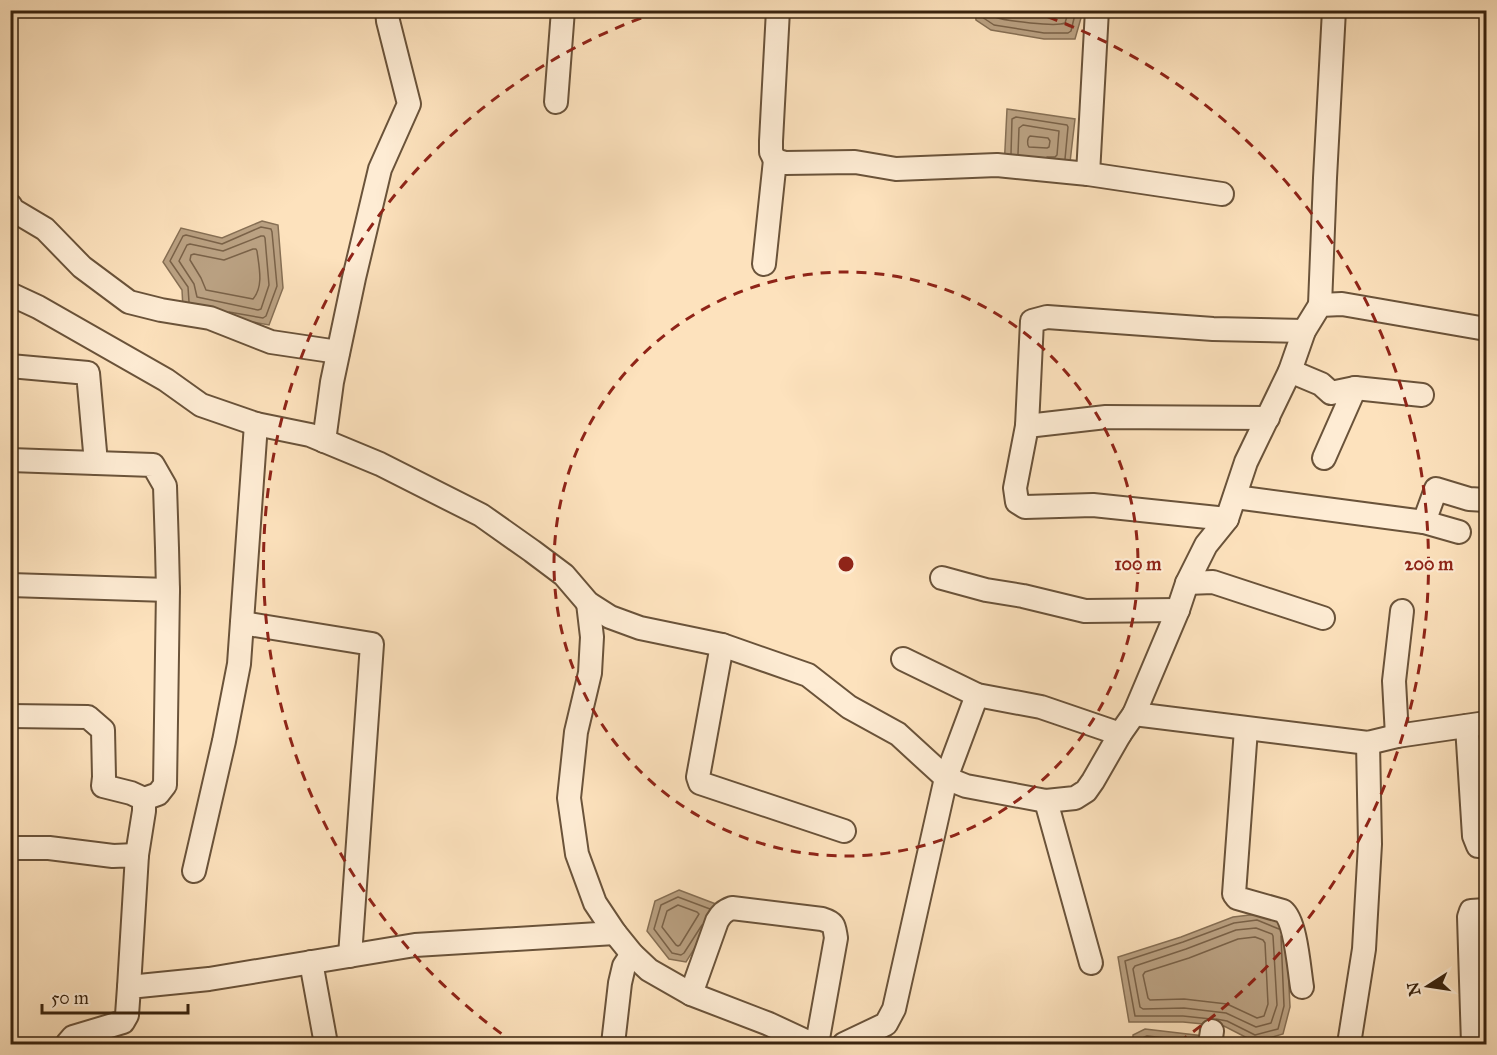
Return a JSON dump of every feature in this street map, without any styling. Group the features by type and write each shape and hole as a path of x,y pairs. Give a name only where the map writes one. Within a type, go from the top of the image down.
{"street":[{"path":"324,441 338,352 380,169 409,104 387,10"},
{"path":"556,102 563,10"},
{"path":"764,264 775,160 771,152 771,141 778,10"},
{"path":"1088,174 1097,10"},
{"path":"10,294 38,307 166,380 201,405 256,424 310,435 380,464 481,515 564,575 588,603 610,617 640,628 722,645 808,675 849,707 898,734 946,778 966,786 1046,801 1075,798 1086,791 1134,714 1187,583 1206,545 1227,519 1246,462 1290,370 1304,331 1320,305 1334,10"},
{"path":"775,160 785,163 855,162 896,169 997,165 1088,174 1222,194"},
{"path":"10,206 45,229 82,267 129,302 210,318 271,342 338,352"},
{"path":"1320,305 1342,304 1486,329"},
{"path":"1227,519 1093,505 1025,507 1017,502 1015,488 1028,426 1032,321 1047,316 1213,329 1304,331"},
{"path":"10,366 88,373 96,463"},
{"path":"1290,370 1321,384 1331,393 1355,388 1422,395"},
{"path":"1324,458 1355,388"},
{"path":"1028,426 1106,417 1268,418"},
{"path":"194,871 239,664 256,424"},
{"path":"10,460 153,465 165,486 168,590 165,785 158,794 144,799 103,786 103,730 88,717 10,716"},
{"path":"1424,522 1436,489 1469,499 1486,500"},
{"path":"1235,497 1424,522 1459,532"},
{"path":"942,578 1085,611 1178,610"},
{"path":"1187,583 1213,582 1323,618"},
{"path":"10,585 168,590"},
{"path":"588,603 592,637 590,673 576,732 569,798 577,854 596,903 615,933 649,970 691,994 769,1024 812,1044"},
{"path":"1397,736 1394,681 1402,611"},
{"path":"242,623 372,644 350,956"},
{"path":"722,645 698,777 700,783 844,831"},
{"path":"903,659 977,695 1041,707 1120,734"},
{"path":"844,1044 886,1024 894,1009 946,778 977,695"},
{"path":"1134,714 1368,743 1397,736 1477,725 1474,836 1478,846 1486,846"},
{"path":"1246,729 1234,892 1237,898 1283,911 1288,915 1294,934 1302,987"},
{"path":"1349,1044 1364,949 1370,844 1368,743"},
{"path":"67,1044 73,1036 124,1020 127,1015 137,855 144,799"},
{"path":"1046,801 1090,963"},
{"path":"10,848 49,848 113,856 137,855"},
{"path":"691,994 717,921 725,911 732,908 822,919 830,922 835,929 836,938 817,1044"},
{"path":"1473,1044 1469,916 1472,910 1486,910"},
{"path":"129,987 209,980 415,945 615,933"},
{"path":"613,1044 620,983 624,966 632,954"},
{"path":"311,962 326,1044"}],"water":[{"path":"975,10 1083,11 1075,39 1044,39 991,30 976,20"},
{"path":"1007,109 1075,119 1069,171 1004,169"},
{"path":"262,221 278,225 283,288 269,325 183,309 182,290 163,262 181,228 222,238"},
{"path":"679,890 721,906 686,962 669,959 647,931 655,901"},
{"path":"1258,914 1286,925 1290,1007 1283,1034 1255,1042 1224,1026 1183,1022 1129,1022 1118,957 1181,937 1233,917"},
{"path":"1145,1029 1204,1036 1203,1044 1133,1044 1133,1035"}]}
